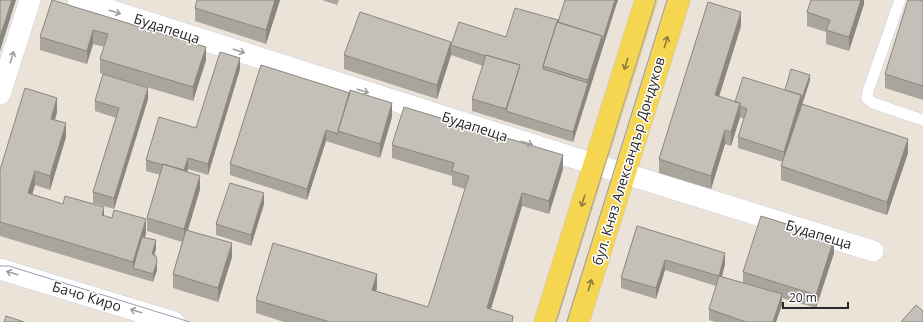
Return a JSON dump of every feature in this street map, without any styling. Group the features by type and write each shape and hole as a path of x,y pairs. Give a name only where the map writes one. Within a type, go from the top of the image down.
{"main road":[{"path":"545,322 646,0"},
{"name":"бул. Княз Александър Дондуков","path":"578,322 679,0"}],"street":[{"path":"0,94 30,0"},
{"name":"Будапеща","path":"78,0 873,251"},
{"name":"Бачо Киро","path":"0,269 174,322"}],"lane":[{"path":"900,0 867,98 873,103 923,120"}],"building":[{"path":"0,0 12,0 0,37"},
{"path":"52,0 206,47 193,87 100,59 108,34 93,30 87,51 40,37"},
{"path":"197,0 275,0 266,30 195,8"},
{"path":"565,0 615,0 602,42 602,36 558,22"},
{"path":"811,0 861,0 849,37 826,30 830,20 807,12"},
{"path":"908,0 923,1 923,86 885,74"},
{"path":"708,2 741,12 715,95 740,103 731,132 725,130 711,176 659,159"},
{"path":"515,8 558,20 543,69 588,83 573,132 506,111 520,65 451,45 459,22 506,37"},
{"path":"360,12 451,42 437,85 344,55"},
{"path":"557,22 602,36 588,80 543,66"},
{"path":"220,52 240,58 208,164 188,158 184,170 146,160 159,117 196,128"},
{"path":"486,55 520,65 506,109 472,99"},
{"path":"261,65 350,93 338,134 326,130 307,189 230,164"},
{"path":"791,69 810,75 801,101 801,95 785,90"},
{"path":"103,74 148,88 114,198 93,192 119,108 95,101"},
{"path":"743,77 801,95 784,152 738,137 747,109 740,106 740,103 735,102"},
{"path":"25,88 57,98 51,119 66,123 50,176 35,171 28,193 63,204 65,196 104,207 102,215 112,218 114,210 146,219 133,262 0,222 0,170"},
{"path":"350,90 392,103 380,144 338,131"},
{"path":"802,104 908,139 887,202 781,166"},
{"path":"404,107 563,155 549,201 522,193 487,308 513,316 512,322 330,322 256,300 273,243 377,274 372,290 428,307 469,176 452,171 454,163 392,145"},
{"path":"163,164 200,176 184,229 147,218"},
{"path":"230,183 264,193 251,235 216,224"},
{"path":"761,216 834,239 816,295 743,272"},
{"path":"637,226 725,253 719,276 665,260 656,288 621,278"},
{"path":"186,230 232,243 218,288 173,274"},
{"path":"142,237 156,240 152,254 156,256 157,262 153,274 133,268"},
{"path":"719,276 782,294 773,322 746,322 709,309"},
{"path":"916,305 923,311 923,322 901,322"},
{"path":"6,316 24,322 4,322"}],"tram line":[{"path":"556,322 656,0"},
{"path":"567,322 667,0"},
{"path":"0,266 9,266 190,322"}]}
